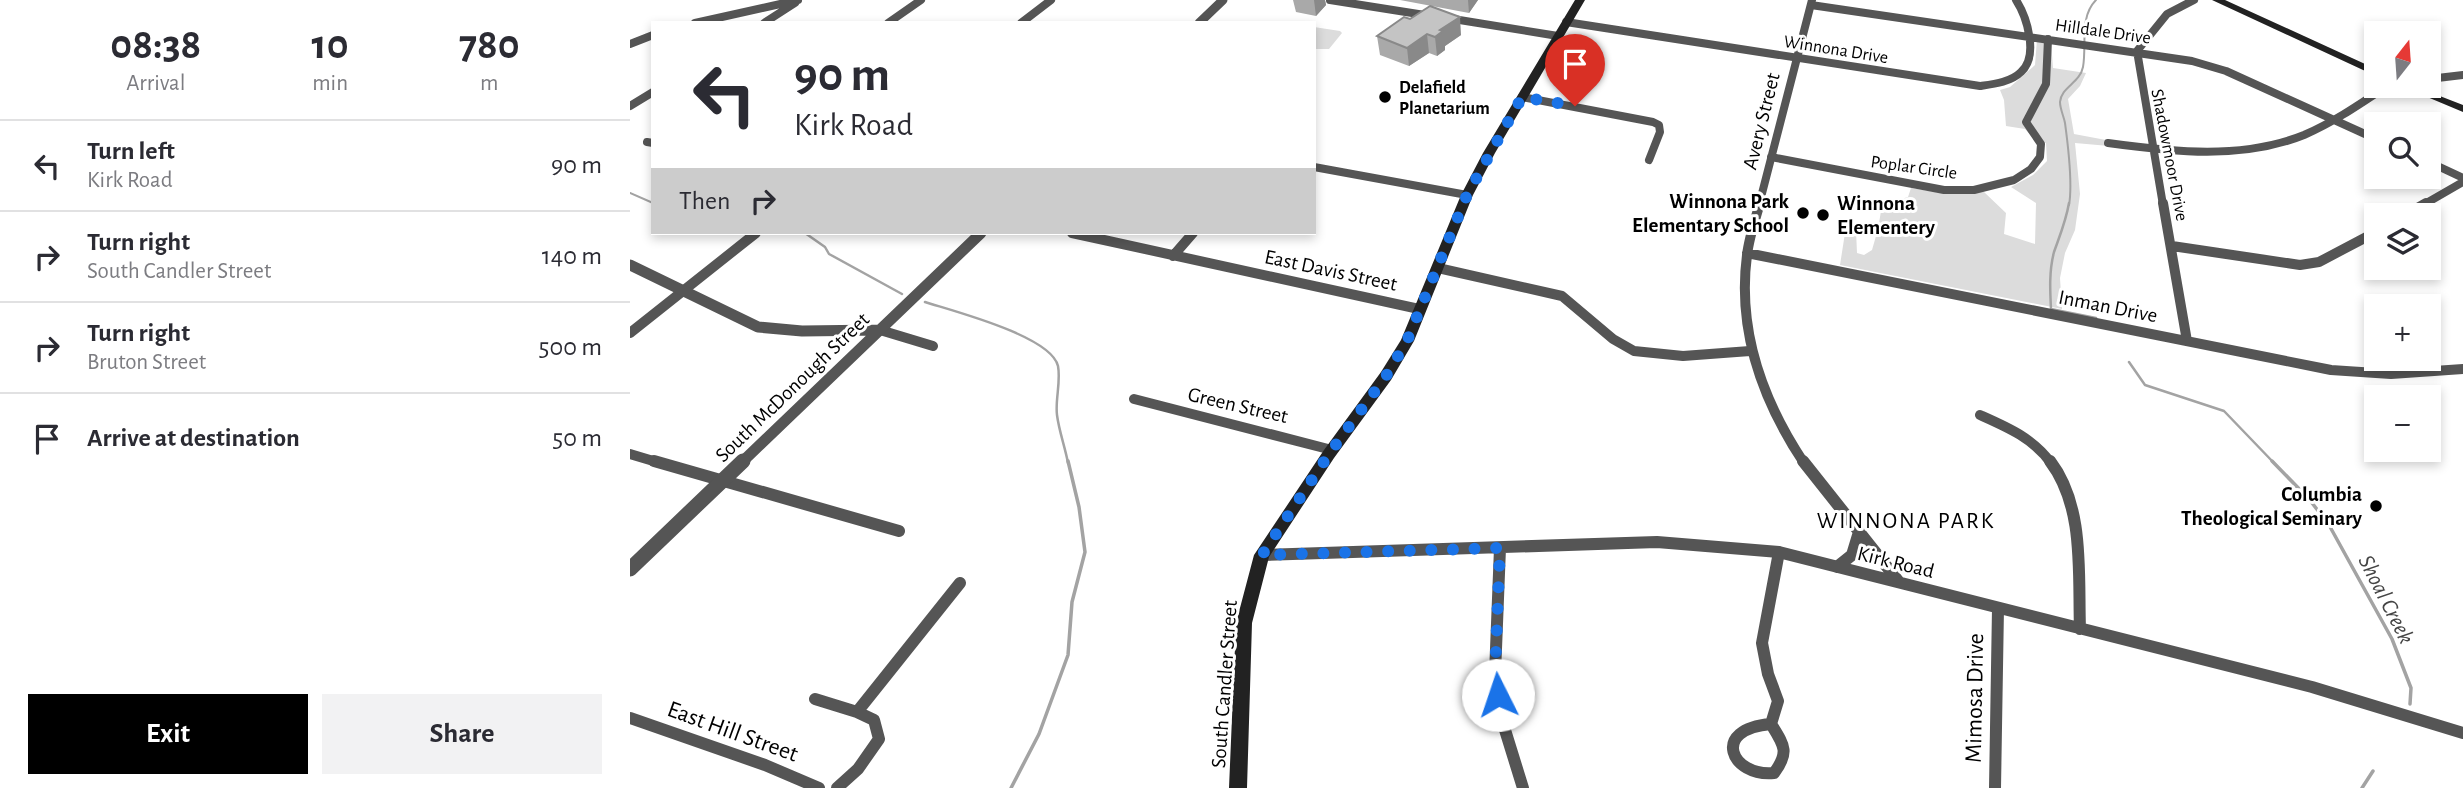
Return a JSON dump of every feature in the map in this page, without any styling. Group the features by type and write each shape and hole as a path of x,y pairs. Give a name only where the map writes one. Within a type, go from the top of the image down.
{"main road":[{"name":"South Candler Street","path":"1238,788 1244,623 1262,555 1332,450 1386,376 1407,341 1467,195 1580,0"},
{"path":"2217,0 2364,67"},
{"path":"2436,98 2463,109"}],"street":[{"path":"704,21 799,0"},
{"path":"767,21 799,0"},
{"path":"891,21 921,0"},
{"path":"1024,21 1051,0"},
{"path":"1201,21 1223,0"},
{"path":"1330,0 1558,36"},
{"name":"Winnona Drive","path":"1566,22 1980,86 2014,79 2026,71 2030,54 2029,36 2021,6 2016,0"},
{"path":"2137,51 2167,13 2194,0"},
{"name":"Hilldale Drive","path":"1811,3 2192,61 2226,71 2364,134"},
{"name":"Avery Street","path":"1811,3 1747,253 1742,288 1750,352 1773,416 1791,444 1899,582"},
{"path":"630,44 651,36"},
{"name":"Poplar Circle","path":"1772,157 1944,190 1974,190 2014,180 2031,169 2040,158 2041,144 2026,122 2027,114 2048,80 2048,39"},
{"name":"Shadowmoor Drive","path":"2137,51 2187,341"},
{"path":"2441,78 2463,75"},
{"path":"630,106 651,93"},
{"path":"1522,97 1653,122 1659,125 1660,132 1649,160"},
{"path":"2108,143 2172,153 2262,147 2290,140 2334,120 2368,98"},
{"path":"1316,167 1467,195"},
{"path":"2441,168 2463,180"},
{"path":"2425,203 2463,180"},
{"path":"630,333 753,235"},
{"name":"South McDonough Street","path":"630,569 979,235"},
{"name":"East Davis Street","path":"1081,235 1419,309"},
{"path":"1173,256 1191,235"},
{"path":"2172,246 2301,265 2319,262 2364,238"},
{"name":"Inman Drive","path":"1747,253 2330,370 2391,374 2463,369"},
{"path":"630,265 758,327 802,331 880,330 933,346"},
{"path":"1438,268 1562,296 1577,305 1613,339 1635,352 1658,356 1750,352"},
{"name":"Green Street","path":"1134,399 1332,450"},
{"path":"1980,415 2001,422 2049,456 2063,475 2073,501 2080,629"},
{"path":"630,454 899,531"},
{"path":"1837,567 1852,555 1859,532"},
{"name":"Kirk Road","path":"1262,555 1657,542 1779,552 2312,687 2463,733"},
{"path":"1500,548 1495,674 1500,717 1523,788"},
{"path":"1771,724 1777,701 1762,643 1779,552"},
{"path":"857,712 960,583"},
{"name":"Mimosa Drive","path":"1995,788 1998,608"},
{"path":"815,699 874,720 879,738 858,769 837,788"},
{"name":"East Hill Street","path":"630,718 754,761 819,788"}],"shaded area":[{"path":"1316,27 1342,33 1329,49 1316,49"},
{"path":"2037,39 2051,41 2053,68 2086,73 2080,86 2068,99 2074,134 2106,140 2109,146 2075,143 2080,194 2075,230 2065,253 2060,278 2062,309 1840,265 1845,233 1852,234 1853,225 1860,227 1856,230 1857,253 1864,255 1872,250 1876,236 1872,229 1878,229 1883,199 1895,201 1908,197 1911,188 1941,193 1984,192 2006,213 2004,234 2035,244 2036,203 2011,187 2033,175 2047,161 2046,143 2035,140 2025,129 2006,126 2004,100 2000,90 2010,87 2035,65"}],"building":[{"path":"1430,6 1460,17 1440,30 1443,31 1435,37 1427,34 1407,48 1377,36 1404,17 1410,19"}],"waterway":[{"name":"Shoal Creek","path":"2069,205 2070,164 2060,102 2064,92 2083,67 2085,23 2096,0"},
{"path":"630,193 651,202"},
{"name":"Shoal Creek","path":"2069,203 2052,259 2051,309 2096,318"},
{"path":"808,235 825,247 829,254 902,294"},
{"path":"925,302 999,326 1038,345 1051,355 1058,366 1057,415 1068,463"},
{"name":"Shoal Creek","path":"2129,362 2145,385 2224,411 2274,463"},
{"path":"1011,788 1039,734 1068,655 1072,602 1085,552 1079,507 1068,461"},
{"name":"Shoal Creek","path":"2272,461 2309,499 2329,525 2392,639 2411,688 2410,704"},
{"name":"Shoal Creek","path":"2362,788 2373,771"}],"place":[{"name":"Delafield Planetarium","path":"1385,97"},
{"name":"Winnona Park Elementary School","path":"1803,213"},
{"name":"Winnona Elementery","path":"1823,215"},
{"name":"Columbia Theological Seminary","path":"2376,506"}],"district":[{"name":"WINNONA PARK","path":"1906,520"}],"route":[{"path":"1498,695 1495,674 1500,548 1262,555 1329,454 1386,376 1407,341 1467,195 1522,97 1575,106"}]}
